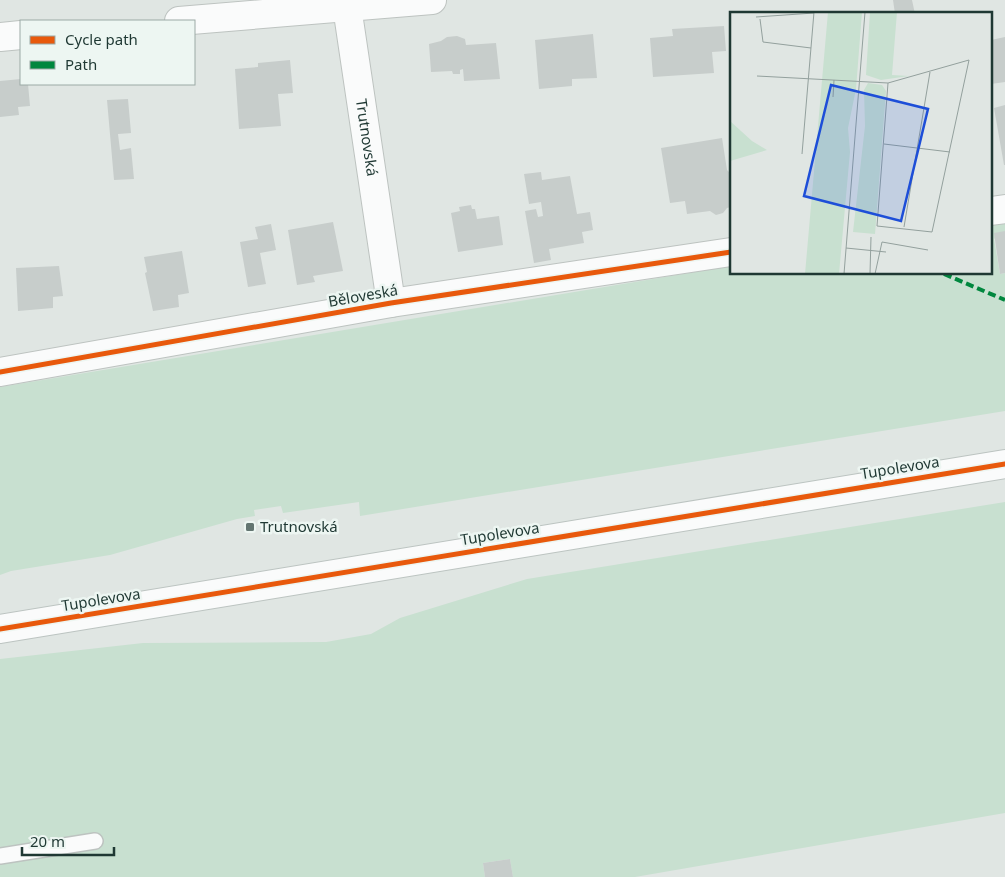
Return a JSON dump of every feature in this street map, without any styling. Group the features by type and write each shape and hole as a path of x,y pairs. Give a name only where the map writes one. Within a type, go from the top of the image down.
{"street":[{"path":"188,20 346,3 432,0"},
{"name":"Trutnovská","path":"346,3 391,303"},
{"path":"0,37 20,35"},
{"path":"992,211 1005,208"},
{"name":"Běloveská","path":"0,372 391,303 730,252"},
{"name":"Tupolevova","path":"0,629 1005,464"}],"lane":[{"path":"0,856 95,841"}],"green space":[{"path":"1005,220 1005,231 994,239 1000,274 1005,273 1005,411 360,516 359,502 283,513 281,506 254,510 255,516 237,519 110,555 11,571 0,575 0,387 730,266 730,275 992,275 992,223"},
{"path":"1005,502 1005,813 635,877 513,877 510,859 483,863 485,877 0,877 0,659 143,643 326,642 371,634 400,618 527,579"}],"building":[{"path":"893,0 912,0 915,12 895,12"},
{"path":"724,26 726,51 712,52 714,73 653,77 650,38 673,36 672,29"},
{"path":"593,34 597,78 572,79 572,86 539,89 535,40"},
{"path":"457,36 465,39 466,45 496,43 500,79 464,81 463,69 460,70 460,74 453,74 452,71 431,72 429,44 441,41 447,37"},
{"path":"1005,37 1005,82 992,84 992,40"},
{"path":"290,60 293,93 278,94 281,126 239,129 235,69 258,67 258,63"},
{"path":"20,79 20,85 28,85 30,106 18,107 19,115 0,117 0,81"},
{"path":"128,99 131,133 118,134 120,150 131,148 134,179 114,180 107,100"},
{"path":"1005,105 1005,165 1004,165 994,108"},
{"path":"722,138 727,170 730,176 730,207 723,213 716,215 710,211 687,214 685,201 670,203 661,148"},
{"path":"541,172 542,180 570,176 577,214 590,212 593,230 582,232 584,243 549,249 551,260 534,263 525,211 536,209 538,217 543,216 541,202 529,204 524,174"},
{"path":"471,205 472,209 475,209 477,219 499,216 503,245 458,252 451,213 460,211 459,207"},
{"path":"333,222 343,271 313,276 315,282 297,285 288,230"},
{"path":"271,224 276,250 260,253 266,284 248,287 240,242 258,239 255,227"},
{"path":"1005,231 1005,273 1000,274 994,233"},
{"path":"182,251 189,293 178,295 179,307 153,311 145,273 147,272 144,257"},
{"path":"59,266 63,296 53,297 53,308 18,311 16,268"},
{"path":"510,859 513,877 485,877 483,863"}],"marked path":[{"path":"946,275 1005,300"}],"cycle path":[{"path":"0,372 391,303 730,252"},
{"path":"0,629 1005,464"}],"place":[{"name":"Trutnovská","path":"250,527"}]}
